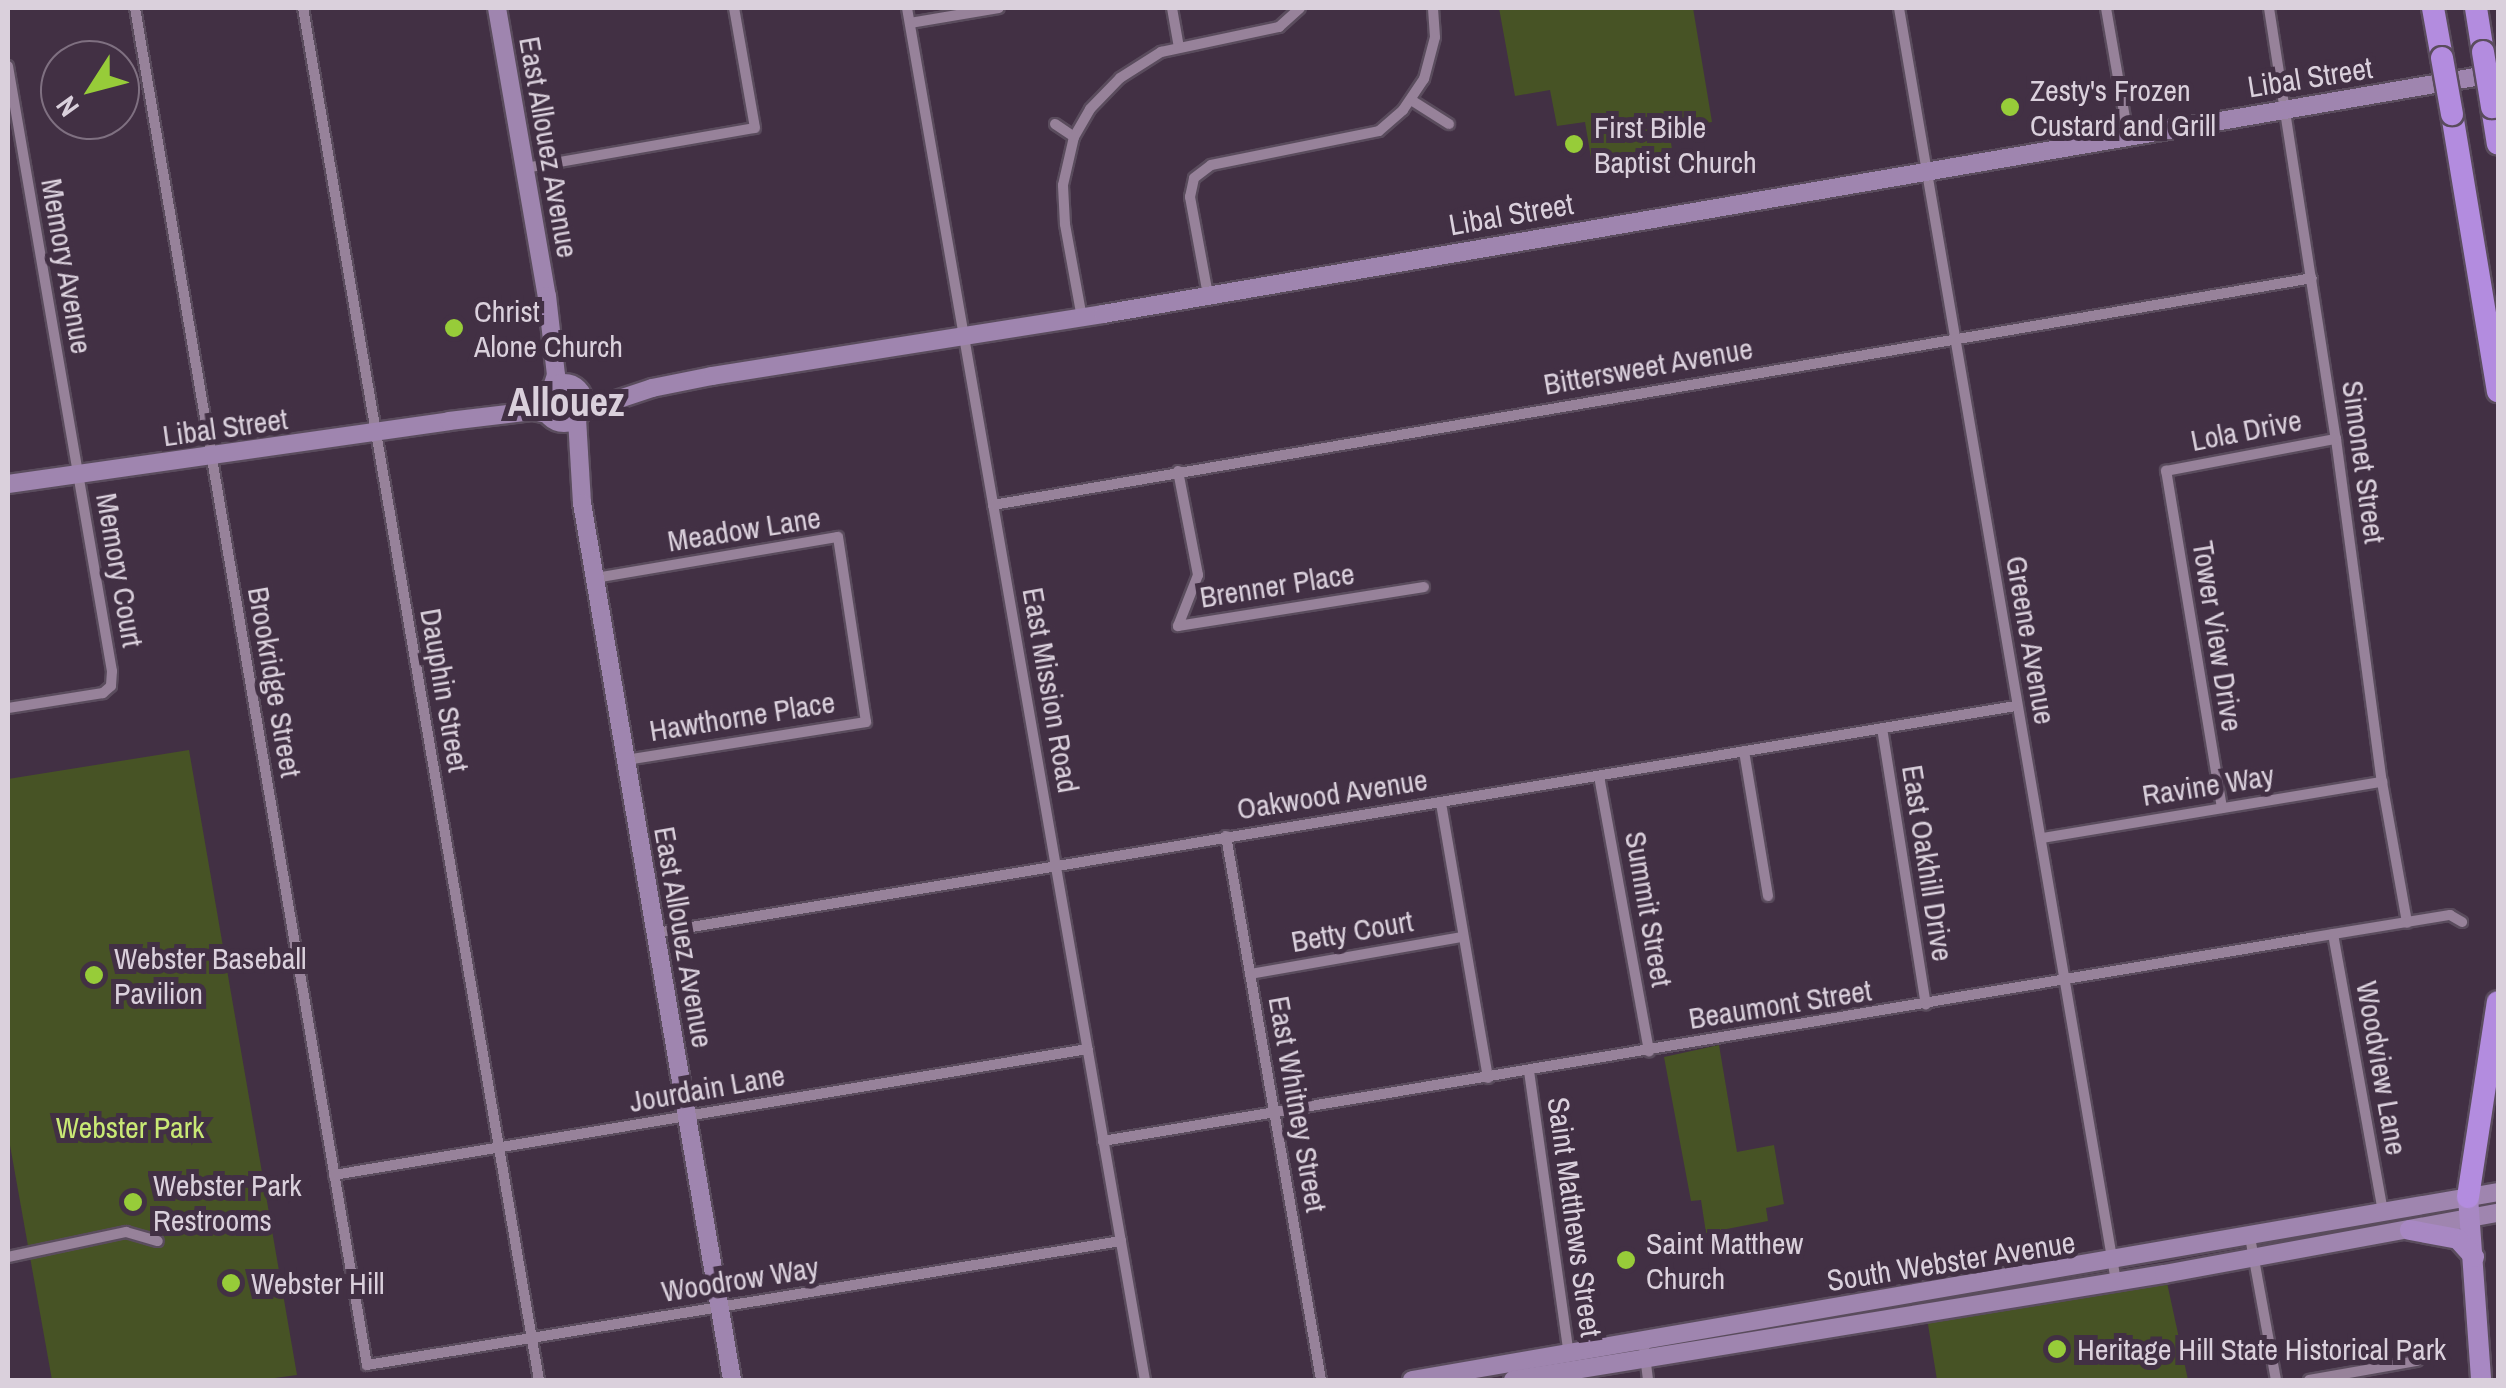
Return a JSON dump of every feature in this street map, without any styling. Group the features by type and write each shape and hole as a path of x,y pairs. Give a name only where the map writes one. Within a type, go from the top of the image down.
{"highway":[{"path":"2434,8 2498,391"},
{"path":"2476,8 2498,144"},
{"path":"2469,1207 2498,1002"}],"main road":[{"path":"2469,1207 2481,1380"},
{"path":"2410,1230 2458,1239 2475,1260"}],"street":[{"name":"Brookridge Street","path":"135,8 367,1364"},
{"name":"Dauphin Street","path":"303,8 540,1380"},
{"name":"East Allouez Avenue","path":"497,8 547,296 556,374 549,390"},
{"path":"525,168 755,128 734,8"},
{"name":"East Mission Road","path":"908,8 1145,1380"},
{"path":"910,23 999,8"},
{"path":"1172,8 1179,46"},
{"path":"1082,318 1062,200 1074,136 1112,84 1146,59 1179,46 1278,27 1300,8"},
{"path":"1208,296 1190,197 1191,182 1200,171 1367,136 1392,122 1411,100 1431,60 1436,37 1433,8"},
{"name":"Greene Avenue","path":"1900,8 2115,1272"},
{"path":"2106,8 2128,135"},
{"name":"Simonet Street","path":"2269,8 2406,923"},
{"name":"Memory Avenue","path":"8,66 78,474"},
{"name":"Libal Street","path":"575,386 595,393 652,388 1082,318 2498,73"},
{"path":"1411,100 1449,124"},
{"path":"1054,124 1074,136"},
{"name":"Bittersweet Avenue","path":"994,505 2312,278"},
{"name":"East Allouez Avenue","path":"547,296 575,386"},
{"path":"575,386 584,398 580,415 564,424 550,417 549,390 575,386"},
{"name":"Libal Street","path":"580,415 652,388"},
{"name":"Libal Street","path":"449,420 549,390"},
{"name":"Libal Street","path":"8,484 212,458 449,420 533,411 550,417"},
{"name":"East Allouez Avenue","path":"580,415 582,504"},
{"name":"East Allouez Avenue","path":"550,417 563,440 582,504 732,1380"},
{"name":"Lola Drive","path":"2166,471 2336,439"},
{"name":"Brenner Place","path":"1178,471 1198,574 1178,626 1424,586"},
{"name":"Tower View Drive","path":"2166,471 2222,808"},
{"name":"Memory Court","path":"8,708 103,693 110,686 112,671 78,474"},
{"name":"Meadow Lane","path":"595,578 838,537 866,722"},
{"name":"Oakwood Avenue","path":"656,933 1055,863 1441,803 2016,706"},
{"name":"Hawthorne Place","path":"626,760 866,722"},
{"name":"East Oakhill Drive","path":"1882,728 1926,1005"},
{"path":"1744,751 1768,896"},
{"name":"Summit Street","path":"1599,776 1649,1051"},
{"name":"Ravine Way","path":"2042,838 2382,782"},
{"path":"1441,803 1488,1078"},
{"name":"East Whitney Street","path":"1226,836 1321,1380"},
{"name":"Beaumont Street","path":"1103,1141 2332,934 2450,916 2462,922"},
{"name":"Woodview Lane","path":"2332,934 2383,1211"},
{"name":"Betty Court","path":"1250,974 1462,936"},
{"name":"Jourdain Lane","path":"334,1176 1088,1049"},
{"name":"Saint Matthews Street","path":"1529,1071 1570,1361"},
{"name":"South Webster Avenue","path":"1512,1380 1643,1339 2115,1272 2254,1258 2410,1230 2498,1192"},
{"name":"South Webster Avenue","path":"1412,1380 1570,1361 1644,1360 2115,1272 2250,1237 2383,1211 2469,1207 2498,1212"},
{"path":"8,1257 126,1232 158,1241"},
{"path":"2250,1237 2276,1380"},
{"name":"Woodrow Way","path":"367,1364 1121,1241"},
{"path":"1643,1339 1648,1380"},
{"path":"2309,1380 2416,1361"}],"green space":[{"path":"1499,8 1693,8 1712,122 1669,130 1674,162 1594,176 1585,122 1557,126 1550,90 1515,96"},
{"name":"Webster Park","path":"189,750 297,1375 260,1380 52,1380 8,1134 8,779"},
{"path":"1719,1045 1737,1152 1774,1145 1784,1204 1766,1208 1768,1221 1706,1233 1701,1200 1691,1201 1664,1057"},
{"name":"Heritage Hill State Historical Park","path":"2166,1278 2188,1380 1937,1380 1926,1312"}],"place":[{"name":"Zesty's Frozen Custard and Grill","path":"2010,107"},
{"name":"First Bible Baptist Church","path":"1574,144"},
{"name":"Christ Alone Church","path":"454,328"},
{"name":"Webster Baseball Pavilion","path":"94,975"},
{"name":"Webster Park Restrooms","path":"133,1202"},
{"name":"Saint Matthew Church","path":"1626,1260"},
{"name":"Webster Hill","path":"231,1283"},
{"name":"Heritage Hill State Historical Park","path":"2057,1349"}],"district":[{"name":"Allouez","path":"566,402"}]}
